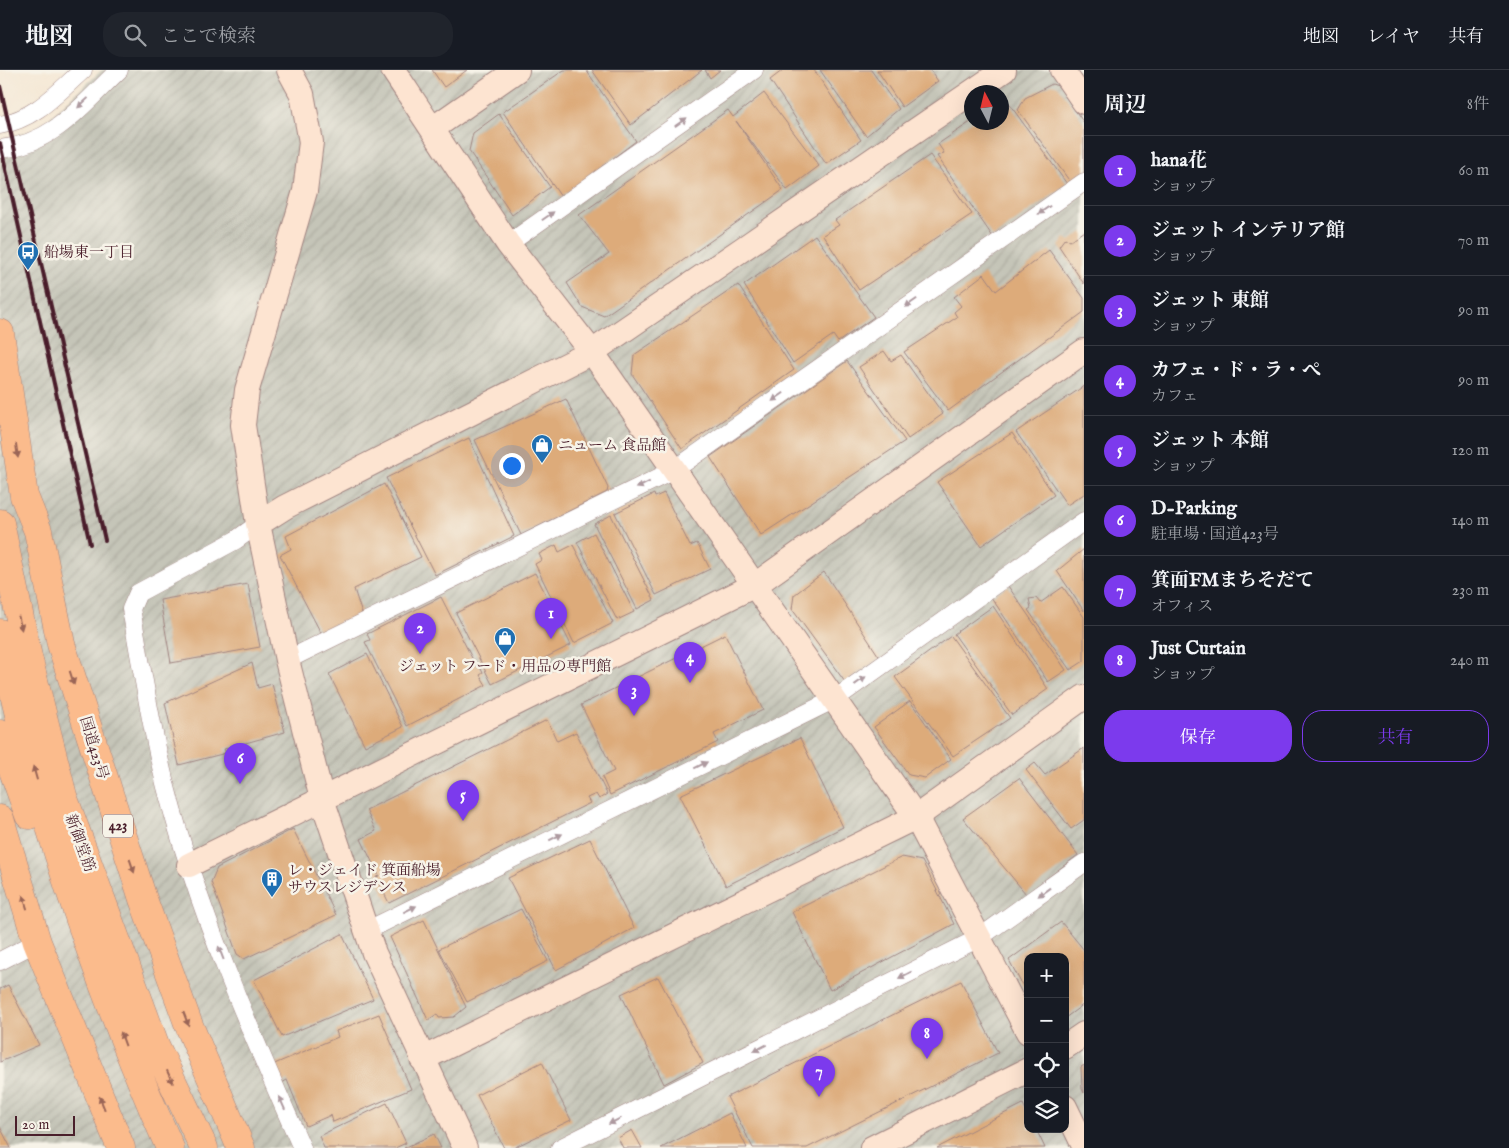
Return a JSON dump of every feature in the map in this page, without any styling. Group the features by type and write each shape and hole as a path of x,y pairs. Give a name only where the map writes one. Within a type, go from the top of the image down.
{"highway":[{"name":"国道423号","path":"0,333 24,496 38,531 61,644 112,808 188,1023 241,1148"},
{"path":"24,496 30,546 68,757 104,908"},
{"name":"新御堂筋","path":"0,524 24,639 63,796 156,1047 204,1148"},
{"name":"新御堂筋","path":"0,633 16,706 78,921 131,1061 170,1148"},
{"path":"0,734 50,872 78,921"},
{"path":"0,819 38,942 121,1148"}],"street":[{"path":"0,125 21,119 38,110 82,70"},
{"path":"0,149 29,144 49,134 119,70"},
{"path":"289,70 302,94 311,142 305,191 246,390 243,425 258,524 287,660 322,799 374,953 422,1060 465,1148"},
{"path":"393,70 508,244 592,352 916,817 1024,1024"},
{"path":"432,129 517,70"},
{"path":"508,244 754,70"},
{"path":"302,1148 256,1044 189,865 165,786 131,609 138,594 236,540 285,507 592,352 1004,70"},
{"path":"1062,70 1084,102"},
{"path":"287,660 674,470 1084,182"},
{"path":"189,865 755,585 1084,351"},
{"path":"366,931 835,700 1084,521"},
{"path":"422,1060 916,817 1084,697"},
{"path":"560,1148 979,938 1084,863"},
{"path":"0,961 38,942"},
{"path":"1069,1044 1084,1034"},
{"path":"872,1148 1024,1072"},
{"path":"1069,1115 1084,1146"}],"shaded area":[{"path":"102,70 1084,70 1084,1148 0,1148 0,142 35,129 51,117"}],"building":[{"path":"432,70 467,70 444,87"},
{"path":"564,70 586,70 636,141 561,197 503,112"},
{"path":"592,70 702,70 631,125"},
{"path":"705,70 720,70 710,78"},
{"path":"783,70 814,70 861,140 826,164 770,80"},
{"path":"820,70 871,70 899,109 866,136"},
{"path":"877,70 930,70 938,81 902,107"},
{"path":"1052,84 1058,86 1084,123 1084,174 1071,183 1018,110 1025,98"},
{"path":"764,93 819,166 787,190 736,121 783,190 604,316 582,307 567,283 609,254 579,215 728,110 733,117"},
{"path":"1009,104 1067,184 993,237 937,156 944,153 938,144 964,126 964,130 1009,130"},
{"path":"499,114 550,187 512,215 469,151 473,133"},
{"path":"930,155 972,214 859,290 823,235 839,225 835,220"},
{"path":"1084,231 1084,284 1059,246 1065,238 1070,241"},
{"path":"815,235 874,317 838,342 833,335 793,363 744,285"},
{"path":"1049,250 1084,298 1084,312 948,411 904,352 957,317 954,312 961,306 954,297 984,274 996,291"},
{"path":"738,285 794,370 682,449 632,374 634,355"},
{"path":"884,351 891,361 901,355 943,414 908,439 859,367"},
{"path":"847,361 905,441 761,535 710,457"},
{"path":"1084,386 1084,494 1067,505 1016,432"},
{"name":"ニューム 食品館","path":"566,399 608,488 607,492 521,535 475,440"},
{"path":"1012,433 1054,495 981,546 937,482"},
{"path":"469,438 514,536 435,575 386,478"},
{"path":"384,484 421,557 354,589 362,614 322,635 280,555 291,549 286,536"},
{"path":"664,493 690,546 697,543 710,569 656,595 615,513 654,494 655,497"},
{"path":"611,515 654,600 637,609 594,524"},
{"path":"594,533 634,612 617,620 577,542"},
{"path":"556,545 559,552 573,545 613,623 574,643 535,564 542,560 539,554"},
{"path":"1084,549 1084,611 1057,571"},
{"path":"824,572 880,658 845,682 792,609 794,595"},
{"path":"535,573 571,645 492,684 456,613"},
{"path":"248,584 260,647 171,663 160,600"},
{"path":"1008,586 1066,670 1048,682 991,597"},
{"path":"1063,587 1084,617 1084,661 1070,670 1028,610 1031,608 1029,599 1036,598 1040,603"},
{"path":"441,597 476,666 479,665 483,673 480,675 486,685 407,726 365,642 370,640 367,634"},
{"path":"993,606 1048,689 1012,715 954,634"},
{"path":"725,634 763,710 714,734 718,742 610,795 602,777 614,771 581,705"},
{"path":"951,636 1010,718 953,756 895,677"},
{"path":"367,654 403,727 365,746 329,674"},
{"path":"252,663 258,688 272,684 285,732 224,749 226,753 179,765 165,703"},
{"path":"910,701 951,759 925,778 909,775 874,727"},
{"path":"547,720 557,741 576,732 607,794 599,799 596,794 587,798 590,803 389,903 376,877 379,876 361,839 376,831 366,810"},
{"path":"800,738 843,827 726,886 680,795"},
{"path":"1084,748 1084,820 1071,829 1026,770 1035,763 1045,775"},
{"path":"1019,778 1078,855 1026,894 963,818"},
{"name":"レ・ジェイド 箕面船場 サウスレジデンス","path":"293,829 336,915 244,959 237,954 211,882 217,868"},
{"path":"590,839 634,928 556,970 508,878"},
{"path":"902,857 922,861 954,924 830,990 792,912"},
{"path":"521,909 548,961 467,1002 439,949"},
{"path":"424,920 466,1007 454,1017 439,1018 437,1014 428,1020 390,937"},
{"path":"1061,922 1084,950 1084,1004 1069,1015 1069,953 1024,953 1024,988 1009,960"},
{"path":"342,934 373,999 282,1037 254,980"},
{"path":"658,977 703,1063 664,1084 621,994"},
{"path":"961,981 998,1053 807,1148 753,1148 727,1097"},
{"path":"8,985 39,1045 0,1062 0,989"},
{"path":"379,1014 411,1089 333,1122 331,1115 306,1126 287,1080 280,1084 272,1065 338,1037 336,1031"},
{"path":"542,1062 571,1120 513,1148 504,1148 477,1095"},
{"path":"1084,1065 1084,1093 1082,1089 1081,1067"},
{"path":"387,1103 406,1143 395,1148 324,1148 319,1136"},
{"path":"1023,1104 1024,1133 1038,1133 1045,1148 937,1148"},
{"path":"730,1113 747,1148 661,1148"},
{"path":"0,1127 11,1148 0,1148"},
{"path":"632,1130 642,1148 623,1148 618,1138"},
{"path":"434,1134 441,1148 404,1148"}],"railway":[{"path":"0,86 105,540"},
{"path":"0,143 90,544"}],"place":[{"name":"船場東一丁目","path":"28,271"},
{"name":"ニューム 食品館","path":"542,464"},
{"name":"hana花","path":"551,639"},
{"name":"ジェット インテリア館","path":"420,654"},
{"name":"ジェット フード・用品の専門館","path":"505,657"},
{"name":"カフェ・ド・ラ・ぺ","path":"690,683"},
{"name":"ジェット 東館","path":"634,716"},
{"name":"D-Parking","path":"240,784"},
{"name":"ジェット 本館","path":"463,821"},
{"name":"レ・ジェイド 箕面船場 サウスレジデンス","path":"272,898"},
{"name":"Just Curtain","path":"927,1059"},
{"name":"箕面FMまちそだて","path":"819,1097"}]}
